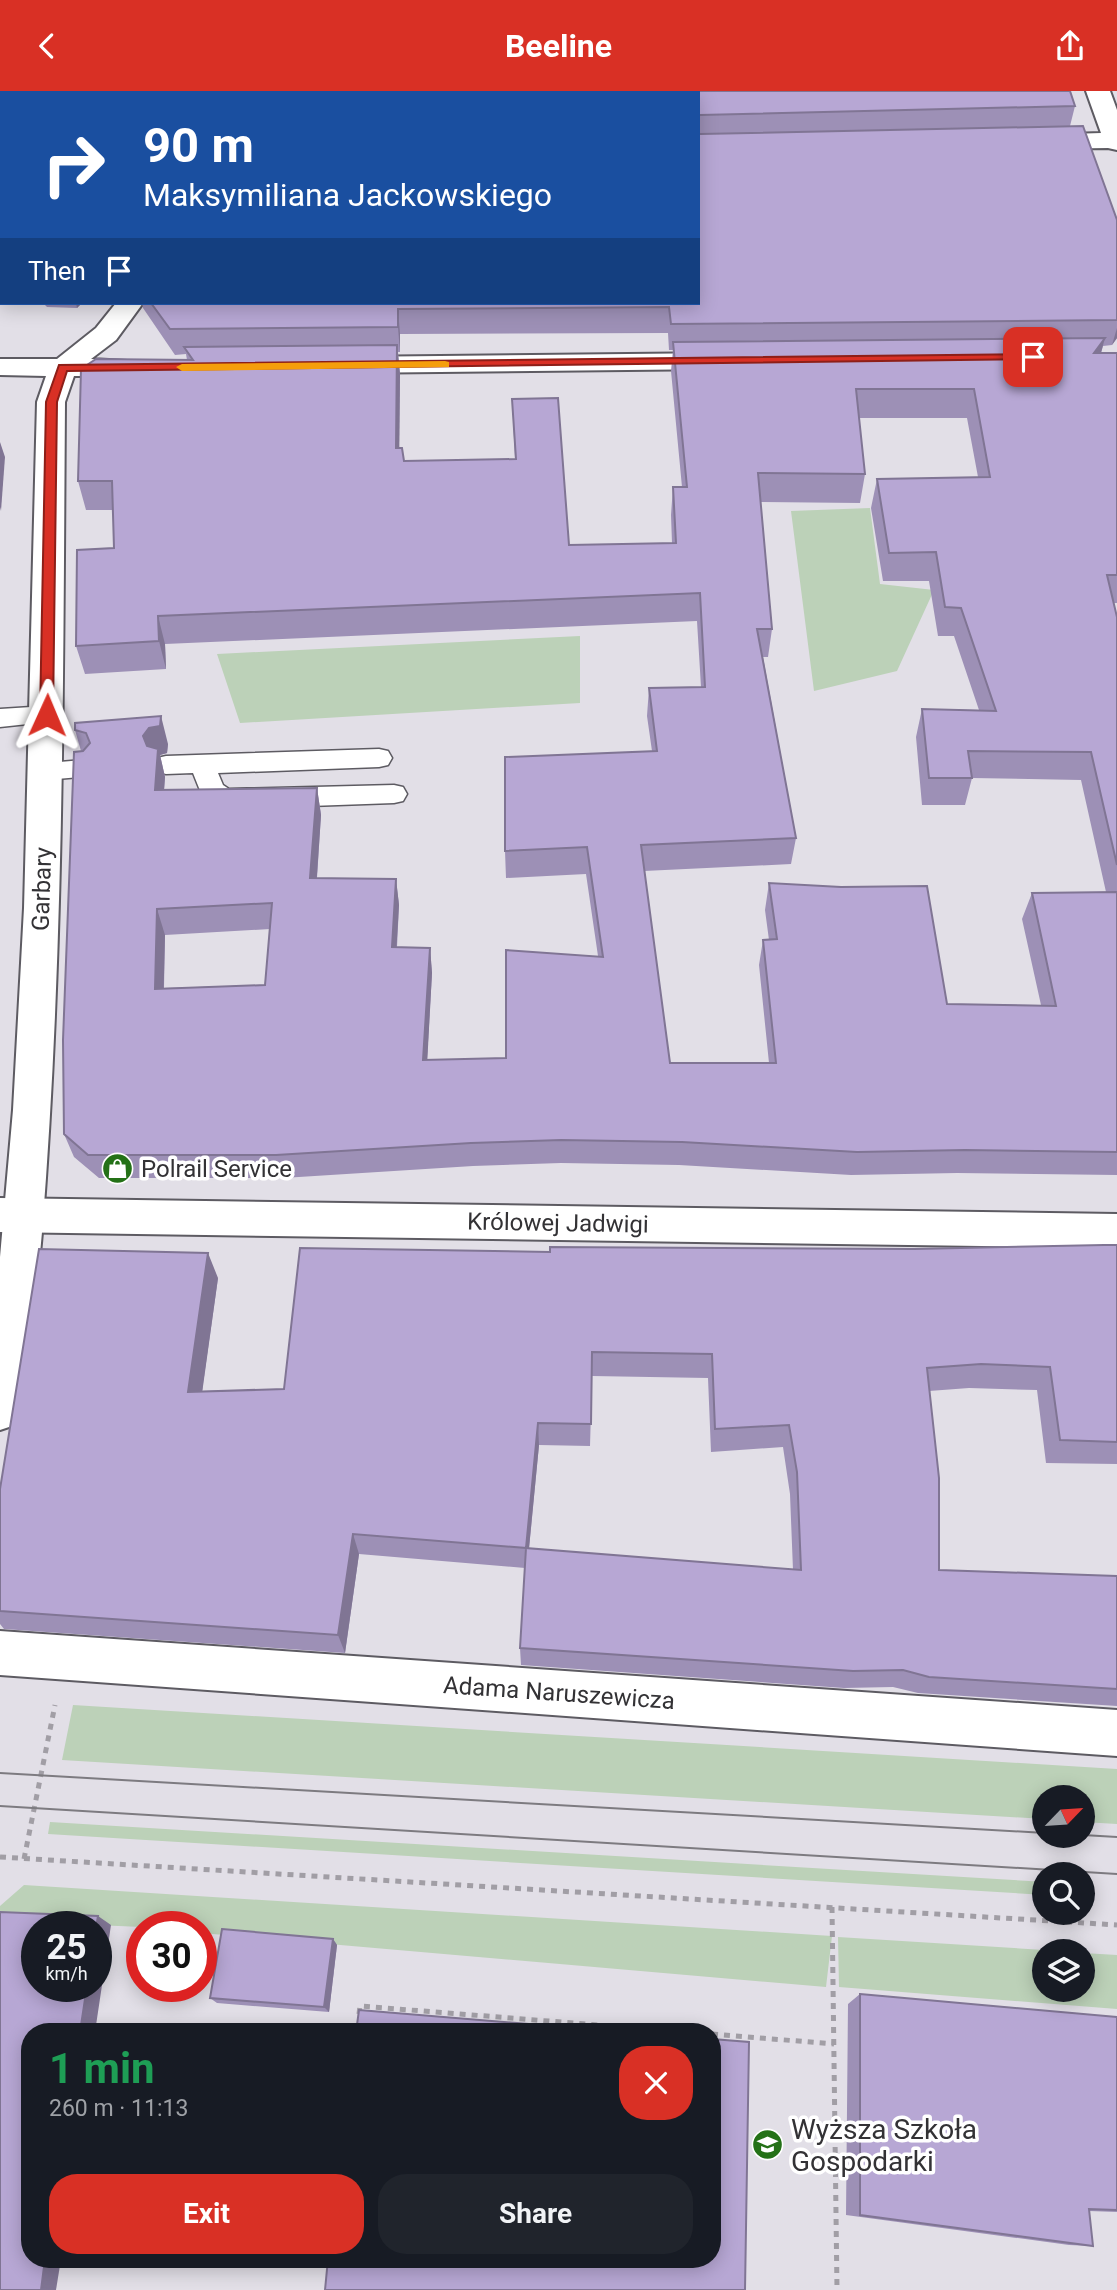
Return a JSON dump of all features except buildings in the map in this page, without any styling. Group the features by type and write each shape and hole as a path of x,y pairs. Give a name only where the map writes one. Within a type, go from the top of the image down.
{"street":[{"path":"1010,142 1116,141 1098,91"},
{"path":"63,368 106,334 128,305"},
{"path":"320,366 754,360"},
{"path":"0,367 166,367"},
{"name":"Garbary","path":"0,1411 12,1215 38,1000 47,715 51,402 63,368"},
{"name":"Królowej Jadwigi","path":"12,1215 1117,1231"},
{"name":"Adama Naruszewicza","path":"0,1653 1117,1733"}],"lane":[{"path":"0,718 47,715"},
{"path":"166,765 379,758"},
{"path":"202,765 212,791 225,799 394,794"},
{"path":"45,771 83,769"}],"path":[{"path":"24,1859 64,1657"},
{"path":"0,1857 1117,1925"},
{"path":"832,1907 837,2290"},
{"path":"358,2019 360,2006 573,2023"},
{"path":"721,2035 834,2043"}],"green space":[{"path":"870,508 880,584 934,590 897,671 814,691 791,511"},
{"path":"580,636 580,703 240,723 217,654"},
{"path":"73,1705 1117,1769 1117,1824 1096,1823 1096,1785 1032,1785 1032,1818 62,1760"},
{"path":"50,1822 1032,1881 1032,1894 48,1834"},
{"path":"24,1885 832,1936 826,1987 217,1934 217,1911 126,1911 126,1926 112,1926 112,1911 21,1911 21,1922 0,1921 0,1906"},
{"path":"838,1937 1032,1949 1032,2002 1095,2002 1095,1954 1117,1955 1117,2009 839,1987"}],"tram line":[{"path":"0,1773 1032,1832"},
{"path":"0,1806 1117,1874"},
{"path":"1096,1836 1117,1837"}],"slow traffic":[{"path":"182,367 445,364"}],"place":[{"name":"Polrail Service","path":"118,1169"},
{"name":"Wyższa Szkoła Gospodarki","path":"768,2145"}],"route":[{"path":"47,715 51,402 63,368 1033,357"}]}
